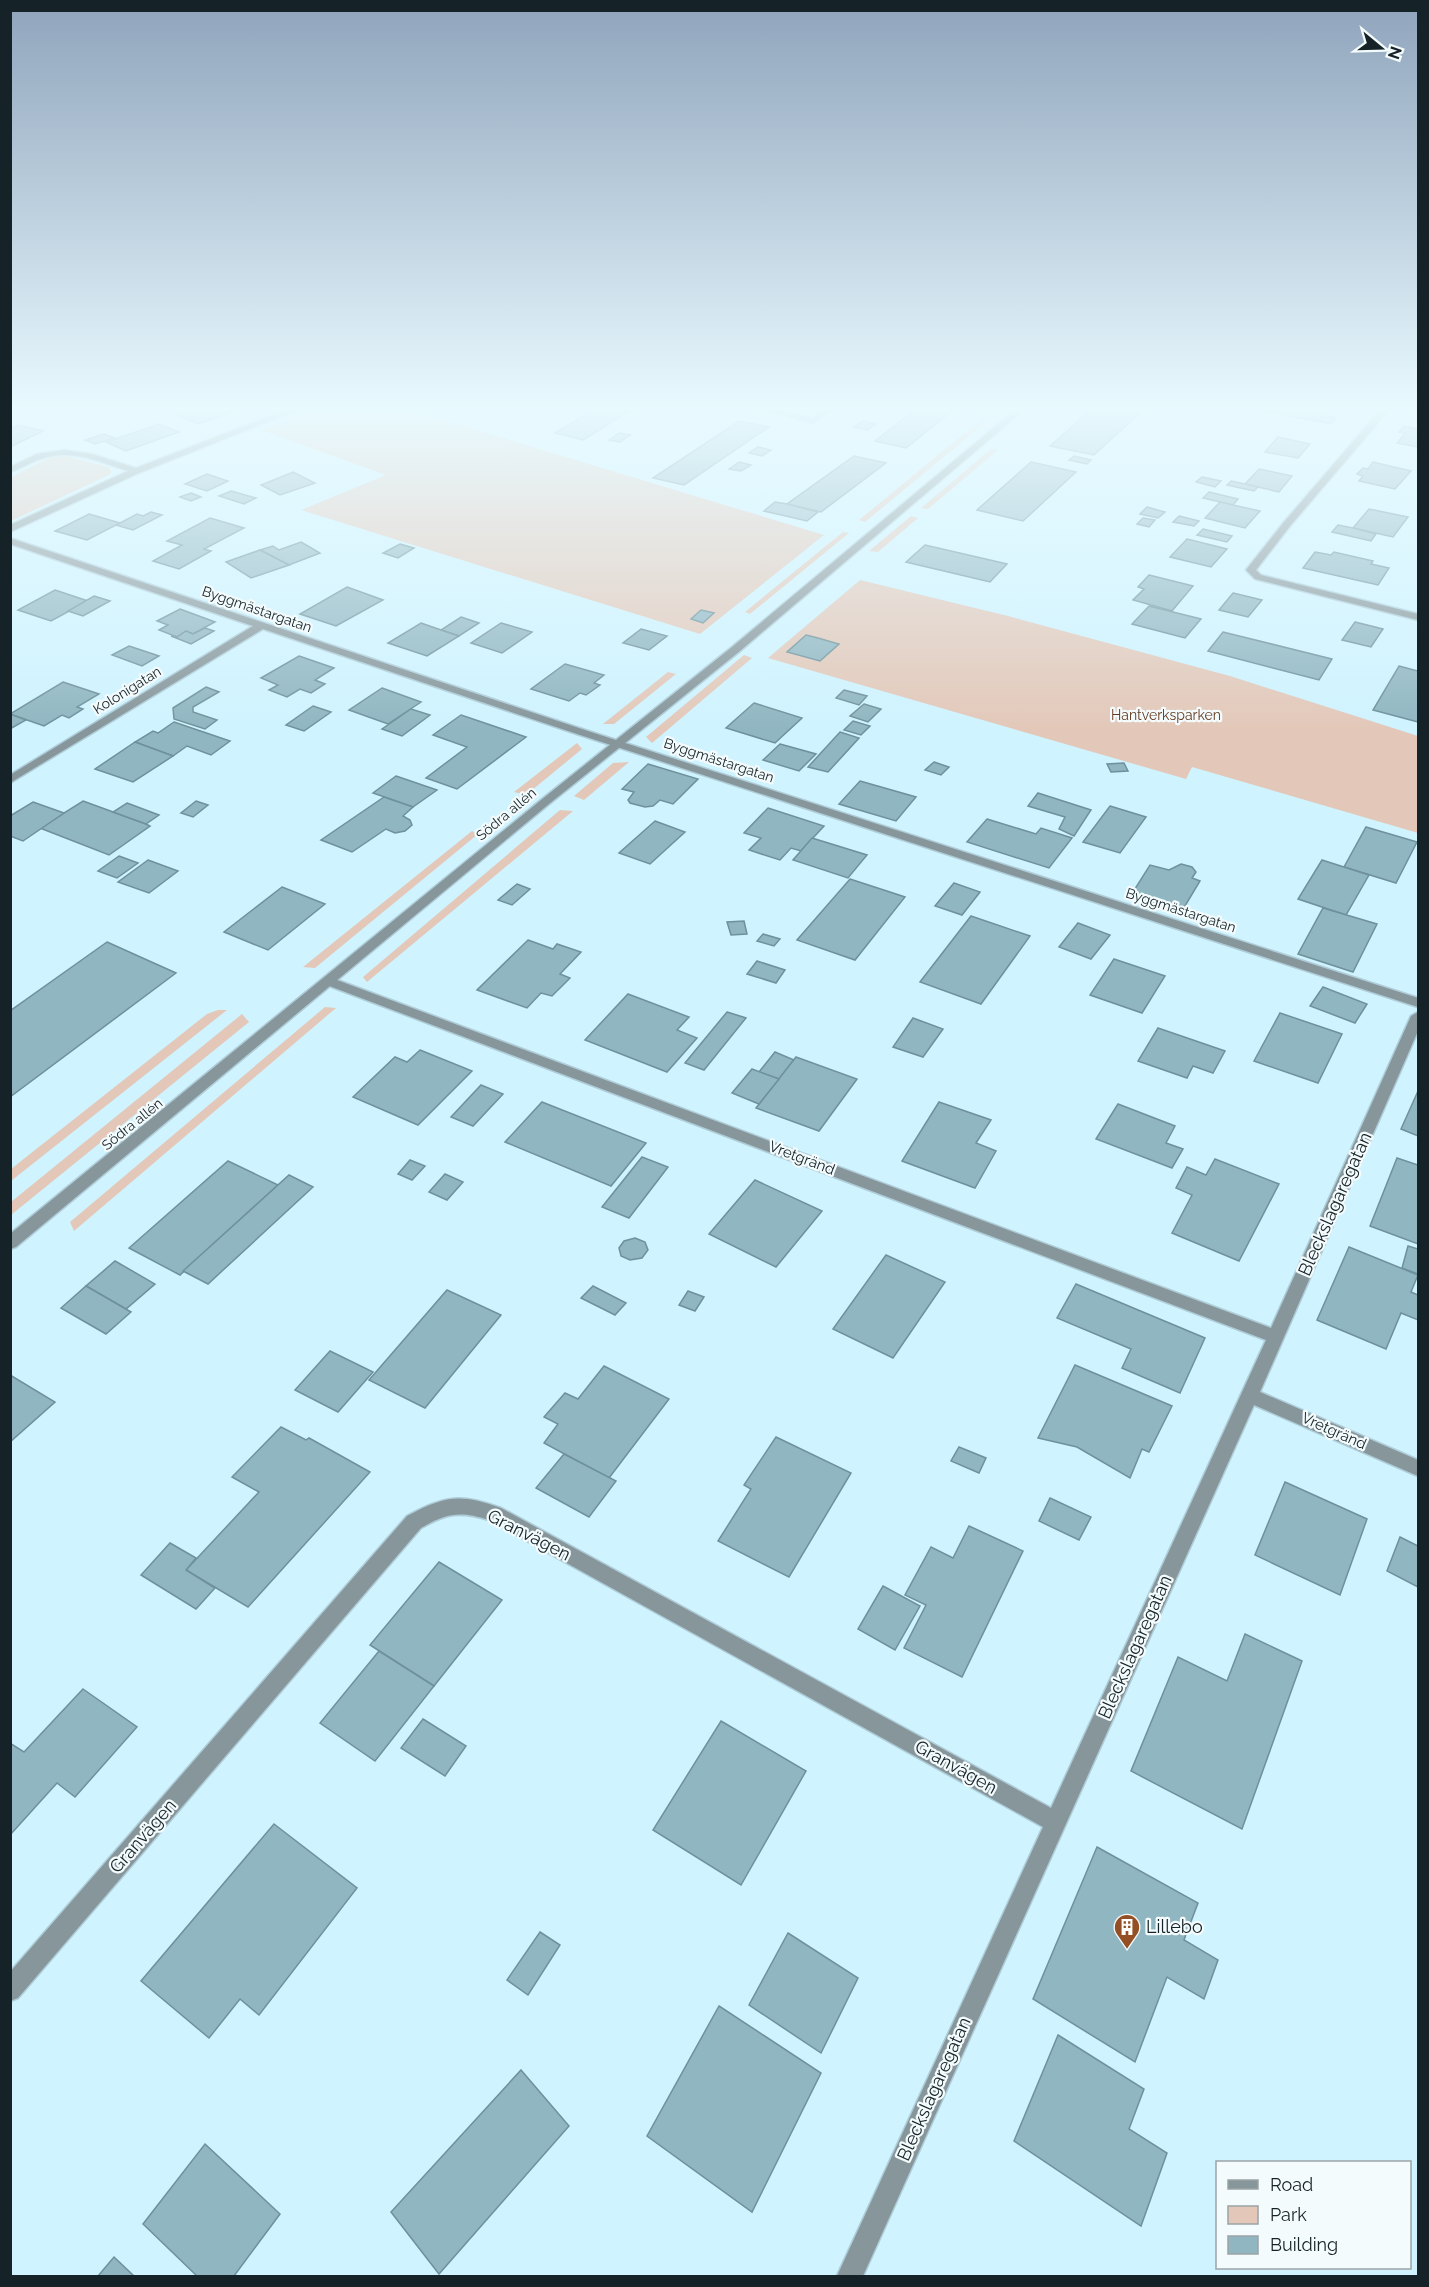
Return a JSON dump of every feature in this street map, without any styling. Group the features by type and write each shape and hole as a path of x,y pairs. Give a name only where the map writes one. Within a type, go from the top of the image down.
{"street":[{"path":"10,530 40,516"},
{"name":"Södra allén","path":"10,1243 618,743 736,649 892,516"},
{"path":"1294,516 1251,570 1258,577 1419,617"},
{"name":"Byggmästargatan","path":"10,541 260,626 1419,1004"},
{"name":"Kolonigatan","path":"10,780 260,626"},
{"name":"Vretgränd","path":"329,981 1275,1336"},
{"name":"Bleckslagaregatan","path":"850,2277 1250,1395 1419,1016"},
{"name":"Vretgränd","path":"1250,1395 1419,1468"},
{"name":"Granvägen","path":"10,1990 414,1522 440,1508 468,1506 494,1514 1055,1822"}],"green space":[{"path":"11,516 22,516 11,521"},
{"path":"319,516 760,516 824,535 700,634"},
{"path":"864,516 873,516 865,522 859,520"},
{"path":"911,516 918,518 878,552 869,551"},
{"path":"843,532 849,533 750,614 745,612"},
{"name":"Hantverksparken","path":"860,580 1008,616 1230,676 1418,736 1418,833 1192,767 1186,779 768,658"},
{"path":"744,655 752,658 652,743 646,737"},
{"path":"668,672 676,674 614,724 603,724"},
{"path":"577,743 582,749 526,795 514,792"},
{"path":"629,762 584,800 574,796 613,763"},
{"path":"560,810 573,811 367,982 363,977"},
{"path":"472,831 478,834 315,968 303,967"},
{"path":"325,1007 336,1008 74,1231 70,1222"},
{"path":"227,1010 11,1181 11,1169 207,1014"},
{"path":"242,1014 249,1022 11,1215 11,1202"}],"building":[{"path":"86,516 95,516 120,523 87,540 55,531"},
{"path":"134,516 161,516 133,530 116,525"},
{"path":"784,516 813,516 807,521"},
{"path":"1001,516 1029,516 1023,521"},
{"path":"1179,516 1199,521 1194,526 1173,522"},
{"path":"1207,516 1256,516 1245,528 1205,518"},
{"path":"1363,516 1408,517 1393,537 1353,528"},
{"path":"210,518 244,528 204,549 211,551 179,569 153,561 182,545 167,541"},
{"path":"1143,518 1155,520 1149,527 1137,524"},
{"path":"1338,525 1376,534 1371,541 1332,532"},
{"path":"1203,529 1232,536 1227,542 1197,535"},
{"path":"1187,539 1227,549 1211,567 1170,557"},
{"path":"301,542 320,553 289,565 260,550 273,546 279,550"},
{"path":"400,544 414,548 398,558 383,553"},
{"path":"925,545 1007,564 990,582 906,562"},
{"path":"260,550 289,565 251,578 226,562"},
{"path":"1315,552 1331,555 1334,552 1373,561 1371,564 1389,568 1378,585 1303,568"},
{"path":"1149,575 1193,586 1172,611 1133,600 1144,589 1138,587"},
{"path":"347,587 383,600 336,626 300,614"},
{"path":"55,590 88,601 51,621 18,610"},
{"path":"1233,593 1262,600 1248,617 1219,610"},
{"path":"94,596 110,601 83,616 68,611"},
{"path":"1149,606 1201,619 1185,638 1132,624"},
{"path":"180,609 215,622 193,634 186,631 177,637 159,630 168,625 157,621"},
{"path":"701,610 714,613 703,623 691,619"},
{"path":"461,617 479,623 459,636 441,630"},
{"path":"1355,622 1383,629 1371,647 1342,640"},
{"path":"421,623 459,636 427,656 388,643"},
{"path":"501,623 532,632 502,653 471,643"},
{"path":"205,628 214,631 191,644 171,636 177,637 186,631 193,634"},
{"path":"641,629 667,636 649,650 623,643"},
{"path":"1223,632 1332,659 1319,680 1208,651"},
{"path":"806,635 839,644 820,661 787,652"},
{"path":"129,646 159,656 142,666 112,655"},
{"path":"299,656 334,668 315,680 325,684 311,693 300,689 287,697 269,690 278,685 261,678"},
{"path":"565,664 604,675 594,683 600,685 586,695 580,693 569,701 531,689"},
{"path":"1399,666 1418,671 1418,722 1373,710"},
{"path":"63,682 99,694 77,707 83,709 69,718 62,715 44,726 10,714"},
{"path":"206,687 219,692 193,707 193,712 217,720 205,729 174,719 173,708"},
{"path":"382,688 421,702 388,724 349,710"},
{"path":"844,690 867,696 859,705 836,698"},
{"path":"754,703 802,718 775,743 726,728"},
{"path":"864,704 881,709 868,722 850,716"},
{"path":"313,706 331,712 304,731 286,725"},
{"path":"411,709 430,715 402,736 382,729"},
{"path":"10,714 26,720 10,729"},
{"path":"461,715 526,737 457,789 426,778 467,747 433,735"},
{"path":"853,721 870,726 861,735 844,730"},
{"path":"174,722 230,741 211,755 187,746 173,756 135,742 153,731 158,733"},
{"path":"840,732 859,738 828,772 808,767"},
{"path":"135,742 173,756 133,782 95,769"},
{"path":"780,744 816,754 799,771 763,760"},
{"path":"934,762 949,767 941,775 925,770"},
{"path":"1124,763 1128,771 1111,772 1107,764"},
{"path":"648,764 698,779 673,804 660,800 653,806 645,807 630,803 628,800 634,792 622,789"},
{"path":"396,776 437,790 413,807 373,793"},
{"path":"860,781 916,797 896,821 839,804"},
{"path":"1038,793 1091,810 1074,836 1059,829 1065,817 1028,806"},
{"path":"384,797 413,807 403,816 410,820 412,825 405,831 395,833 386,829 352,852 321,840"},
{"path":"83,801 150,826 109,855 40,828"},
{"path":"196,801 208,805 193,817 181,813"},
{"path":"33,802 64,813 23,841 10,836 10,816"},
{"path":"127,803 159,815 146,824 113,812"},
{"path":"1110,806 1146,817 1120,853 1083,842"},
{"path":"768,808 824,826 801,851 791,848 780,860 749,850 761,838 744,833"},
{"path":"987,819 1036,834 1041,828 1072,838 1049,868 967,842"},
{"path":"655,821 685,832 650,864 619,853"},
{"path":"1366,827 1417,842 1396,883 1344,867"},
{"path":"812,838 867,855 848,878 793,860"},
{"path":"119,856 138,863 117,878 98,871"},
{"path":"148,860 178,871 149,893 118,882"},
{"path":"1322,860 1369,875 1346,915 1298,899"},
{"path":"1181,864 1192,867 1196,872 1192,878 1200,881 1182,911 1131,895 1150,865 1169,870"},
{"path":"850,879 905,897 855,960 797,940"},
{"path":"954,883 980,892 962,915 935,906"},
{"path":"517,884 530,889 512,905 498,900"},
{"path":"282,887 325,904 268,950 224,932"},
{"path":"1323,908 1377,924 1353,972 1298,954"},
{"path":"971,916 1030,936 981,1004 920,982"},
{"path":"744,921 747,934 731,935 727,922"},
{"path":"1078,923 1110,935 1091,959 1059,947"},
{"path":"763,934 780,939 774,946 757,941"},
{"path":"528,940 553,949 557,944 581,952 560,974 570,978 552,996 541,993 527,1008 477,990"},
{"path":"107,942 176,973 10,1097 10,1011"},
{"path":"1114,959 1165,976 1142,1013 1090,995"},
{"path":"757,961 785,970 776,983 747,974"},
{"path":"1323,987 1367,1004 1355,1023 1310,1006"},
{"path":"628,994 689,1017 677,1030 697,1038 667,1072 585,1040"},
{"path":"727,1012 746,1018 704,1070 685,1063"},
{"path":"1280,1013 1342,1034 1318,1083 1254,1061"},
{"path":"913,1018 943,1029 923,1057 893,1047"},
{"path":"1158,1028 1225,1051 1213,1073 1193,1066 1187,1078 1138,1061"},
{"path":"420,1050 472,1071 418,1125 353,1097 395,1057 407,1062"},
{"path":"775,1052 794,1060 779,1079 759,1072"},
{"path":"796,1057 857,1079 819,1131 756,1108"},
{"path":"752,1069 779,1079 759,1104 732,1093"},
{"path":"481,1085 503,1094 473,1126 451,1117"},
{"path":"1418,1091 1418,1136 1401,1129"},
{"path":"542,1102 646,1143 611,1186 505,1142"},
{"path":"939,1102 991,1120 976,1143 996,1151 975,1188 902,1161"},
{"path":"1118,1104 1175,1126 1166,1143 1183,1149 1172,1168 1096,1139"},
{"path":"642,1157 668,1167 629,1218 602,1207"},
{"path":"1397,1158 1418,1165 1418,1244 1370,1226"},
{"path":"1215,1159 1279,1184 1239,1261 1172,1233 1192,1195 1176,1188 1187,1167 1206,1175"},
{"path":"410,1160 425,1166 412,1180 398,1174"},
{"path":"228,1161 278,1185 180,1275 129,1248"},
{"path":"445,1174 463,1182 447,1200 429,1192"},
{"path":"289,1175 313,1187 208,1284 183,1271"},
{"path":"755,1180 822,1211 776,1267 709,1234"},
{"path":"635,1238 645,1242 648,1250 642,1258 630,1260 621,1256 619,1248 624,1241"},
{"path":"1408,1246 1418,1249 1418,1274 1402,1268"},
{"path":"1349,1247 1418,1275 1411,1292 1418,1295 1418,1320 1401,1313 1386,1349 1317,1320"},
{"path":"886,1255 945,1282 893,1358 833,1329"},
{"path":"115,1261 155,1284 126,1309 86,1286"},
{"path":"1076,1284 1205,1338 1180,1393 1122,1368 1131,1349 1057,1318"},
{"path":"86,1286 131,1312 106,1334 61,1308"},
{"path":"593,1286 626,1303 615,1315 581,1298"},
{"path":"447,1290 501,1315 425,1408 369,1380"},
{"path":"688,1291 704,1297 695,1311 679,1305"},
{"path":"330,1351 373,1372 338,1412 295,1390"},
{"path":"1075,1365 1172,1406 1149,1452 1142,1449 1130,1478 1077,1447 1038,1438"},
{"path":"604,1366 669,1399 609,1478 544,1443 558,1424 544,1417 565,1393 578,1399"},
{"path":"10,1375 55,1402 10,1442"},
{"path":"281,1427 306,1440 309,1438 370,1472 248,1607 186,1570 259,1492 232,1477"},
{"path":"776,1437 851,1473 789,1577 718,1541 751,1489 744,1485"},
{"path":"959,1447 986,1458 979,1473 951,1461"},
{"path":"564,1454 616,1481 589,1517 536,1488"},
{"path":"1285,1482 1367,1519 1340,1595 1255,1555"},
{"path":"1050,1498 1091,1517 1079,1540 1039,1521"},
{"path":"969,1526 1023,1551 962,1677 904,1648 926,1605 905,1595 931,1547 953,1558"},
{"path":"1400,1537 1418,1546 1418,1587 1387,1571"},
{"path":"170,1543 196,1558 186,1570 215,1588 196,1609 141,1575"},
{"path":"439,1562 502,1600 434,1686 370,1645"},
{"path":"883,1586 920,1606 895,1650 858,1629"},
{"path":"1245,1634 1302,1661 1242,1829 1131,1771 1178,1657 1227,1681"},
{"path":"379,1651 434,1686 375,1761 320,1723"},
{"path":"83,1689 137,1727 75,1797 57,1783 10,1835 10,1743 24,1752"},
{"path":"423,1719 466,1746 445,1776 401,1748"},
{"path":"721,1721 806,1771 741,1885 653,1830"},
{"path":"274,1824 357,1888 259,2015 240,1999 209,2038 141,1981"},
{"name":"Lillebo","path":"1097,1847 1198,1903 1184,1940 1218,1960 1204,1999 1167,1977 1135,2062 1033,1999"},
{"path":"540,1932 560,1945 528,1995 507,1980"},
{"path":"788,1933 858,1978 821,2053 749,2005"},
{"path":"719,2006 821,2073 752,2212 647,2136"},
{"path":"1058,2035 1144,2089 1129,2129 1167,2153 1141,2226 1014,2141"},
{"path":"521,2070 569,2126 439,2274 391,2212"},
{"path":"205,2144 280,2214 234,2276 197,2276 143,2224"},
{"path":"114,2257 134,2276 98,2276"}],"place":[{"name":"Lillebo","path":"1127,1950"}]}
